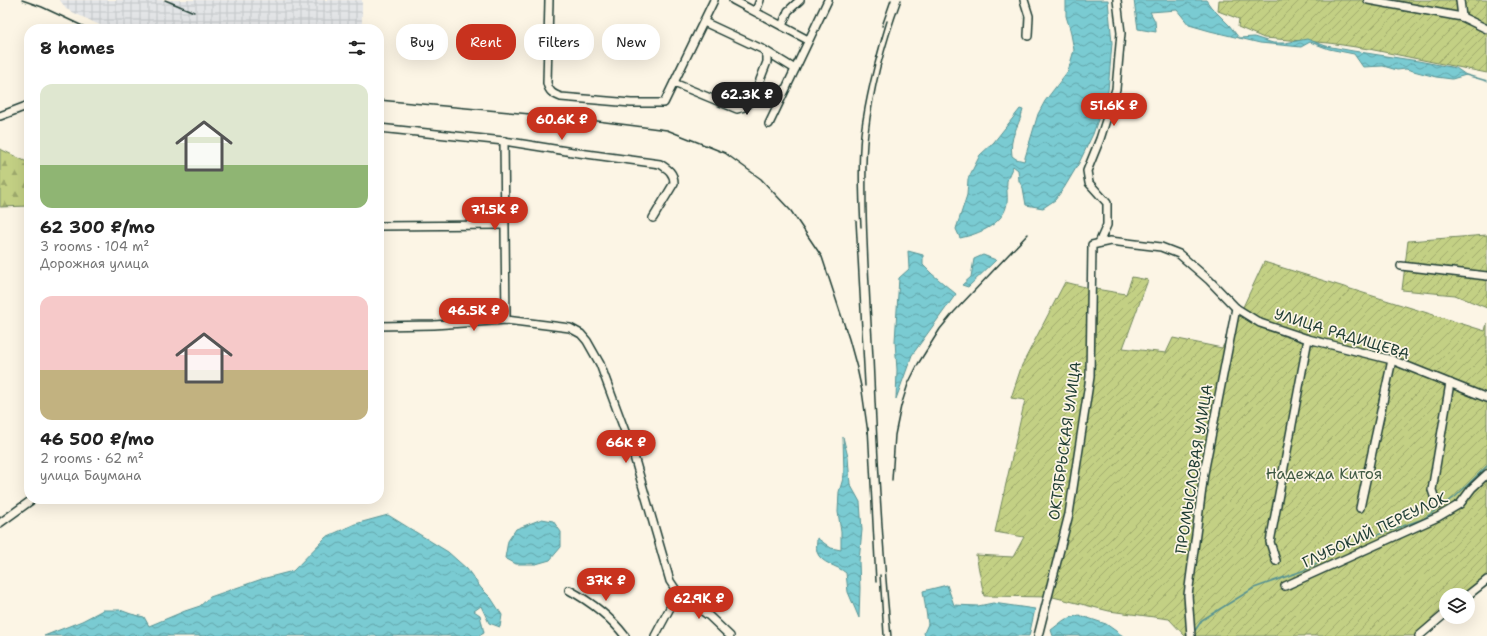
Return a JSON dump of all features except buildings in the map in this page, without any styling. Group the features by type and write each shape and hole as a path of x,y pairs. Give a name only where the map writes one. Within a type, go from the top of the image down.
{"street":[{"path":"549,0 547,83 552,94 561,98 631,103 664,102 714,0"},
{"path":"733,0 808,40"},
{"path":"756,11 760,0"},
{"path":"782,26 788,12 800,0"},
{"path":"769,124 828,0"},
{"path":"1024,0 1029,16 1028,36"},
{"path":"1096,244 1107,225 1107,203 1089,182 1086,171 1100,138 1116,89 1121,32 1117,0"},
{"path":"1368,0 1462,17 1487,29"},
{"path":"1460,0 1462,17"},
{"path":"704,22 764,50 795,69"},
{"path":"674,82 737,109 742,108 750,103 753,98 767,62 767,56 764,50"},
{"path":"0,116 24,107"},
{"path":"384,129 504,141 660,164 671,173 674,178 674,183 653,218"},
{"path":"504,141 506,320"},
{"path":"384,226 504,225"},
{"name":"УЛИЦА РАДИЩЕВА","path":"1096,244 1110,241 1134,243 1161,247 1179,254 1209,280 1236,308 1260,322 1308,339 1392,360 1487,398"},
{"name":"ОКТЯБРЬСКАЯ УЛИЦА","path":"1038,636 1069,514 1090,377 1096,244"},
{"path":"1401,266 1487,276"},
{"name":"ПРОМЫСЛОВАЯ УЛИЦА","path":"1191,636 1188,595 1204,472 1236,308"},
{"path":"384,326 434,325 506,320 570,328 576,331 587,341 600,364 633,453 670,581 678,593 709,616 730,636"},
{"path":"1276,560 1270,542 1308,339"},
{"path":"1360,508 1392,360"},
{"path":"1437,505 1432,490 1450,383"},
{"name":"ГЛУБОКИЙ ПЕРЕУЛОК","path":"1285,586 1438,517 1460,504 1472,488 1487,474"},
{"path":"0,523 26,504"},
{"path":"1475,589 1487,580"},
{"path":"569,590 604,612 617,625 625,636"},
{"path":"655,636 678,593"},
{"path":"1419,636 1439,619"}],"shaded area":[{"path":"60,0 362,0 362,24 98,24 66,9"}],"green space":[{"path":"1219,0 1487,0 1487,73 1369,49 1329,43 1264,38 1238,27 1239,19 1218,11"},
{"path":"0,149 24,161 24,206 0,207"},
{"path":"1487,235 1487,308 1455,295 1402,290 1408,241"},
{"name":"Надежда Китоя","path":"1264,262 1485,331 1487,323 1487,586 1475,595 1475,588 1439,588 1439,622 1420,636 1185,636 1169,619 1109,611 1053,597 984,596 976,555 1013,557 1024,537 995,532 1025,400 1011,398 1022,365 1065,282 1089,288 1126,294 1132,277 1148,280 1123,348 1166,353 1173,338 1222,348"}],"water":[{"path":"1066,0 1108,0 1112,43 1108,91 1093,134 1079,163 1055,200 1043,208 1026,205 1023,188 1019,181 1018,170 1013,166 1007,181 1007,203 1001,217 990,227 975,234 960,238 956,229 967,195 968,179 980,155 994,142 1020,109 1023,110 1013,138 1011,149 1012,156 1016,159 1024,161 1038,114 1045,101 1068,71 1074,50 1066,16"},
{"path":"1134,0 1206,0 1239,38 1189,25 1177,10 1150,12 1155,21 1156,32 1138,29"},
{"path":"1254,37 1273,43 1285,43 1307,39 1326,46 1456,68 1466,75 1452,79 1436,77 1406,69 1397,70 1383,66 1363,67 1354,54 1329,49 1310,42 1301,47 1260,43 1239,38"},
{"path":"908,251 923,255 923,265 956,294 912,355 896,399 897,370 895,341 899,278 909,269"},
{"path":"983,255 996,260 968,287 962,285 971,277 974,259"},
{"path":"843,437 848,457 850,484 860,502 862,530 859,561 859,618 848,592 846,573 826,562 817,552 817,538 831,548 841,550 841,532 838,512 839,492 844,475"},
{"path":"388,515 448,552 467,569 481,588 491,598 502,615 500,627 489,623 481,606 474,611 480,615 484,633 479,636 44,636 82,621 103,610 120,610 144,617 149,626 200,606 210,597 262,579 293,571 326,537 355,524"},
{"path":"542,519 553,521 561,532 561,547 550,560 536,564 516,564 505,558 508,541 516,529"},
{"path":"947,585 954,605 978,606 993,603 1035,609 1029,636 925,636 924,633 928,624 923,591"},
{"path":"1079,615 1106,624 1123,636 1053,636 1051,630 1064,620"}],"waterway":[{"path":"1466,75 1487,81"},
{"path":"1194,632 1202,620 1254,588 1305,570 1343,547 1423,519 1455,497 1487,466"}],"railway":[{"path":"22,0 42,7 78,24"},
{"path":"165,0 194,12"},
{"path":"882,26 891,0"},
{"path":"891,636 878,461 868,262 866,152 876,83 901,0"},
{"path":"861,227 859,180 861,133 872,76 887,21"},
{"path":"384,100 574,118 667,130 725,153 761,179 791,211 822,257 857,368 868,433"},
{"path":"856,221 865,386"},
{"path":"892,480 895,435 901,406 908,384 918,364 940,329 954,312 1028,234"},
{"path":"868,428 876,582"},
{"path":"880,575 884,636"}]}
